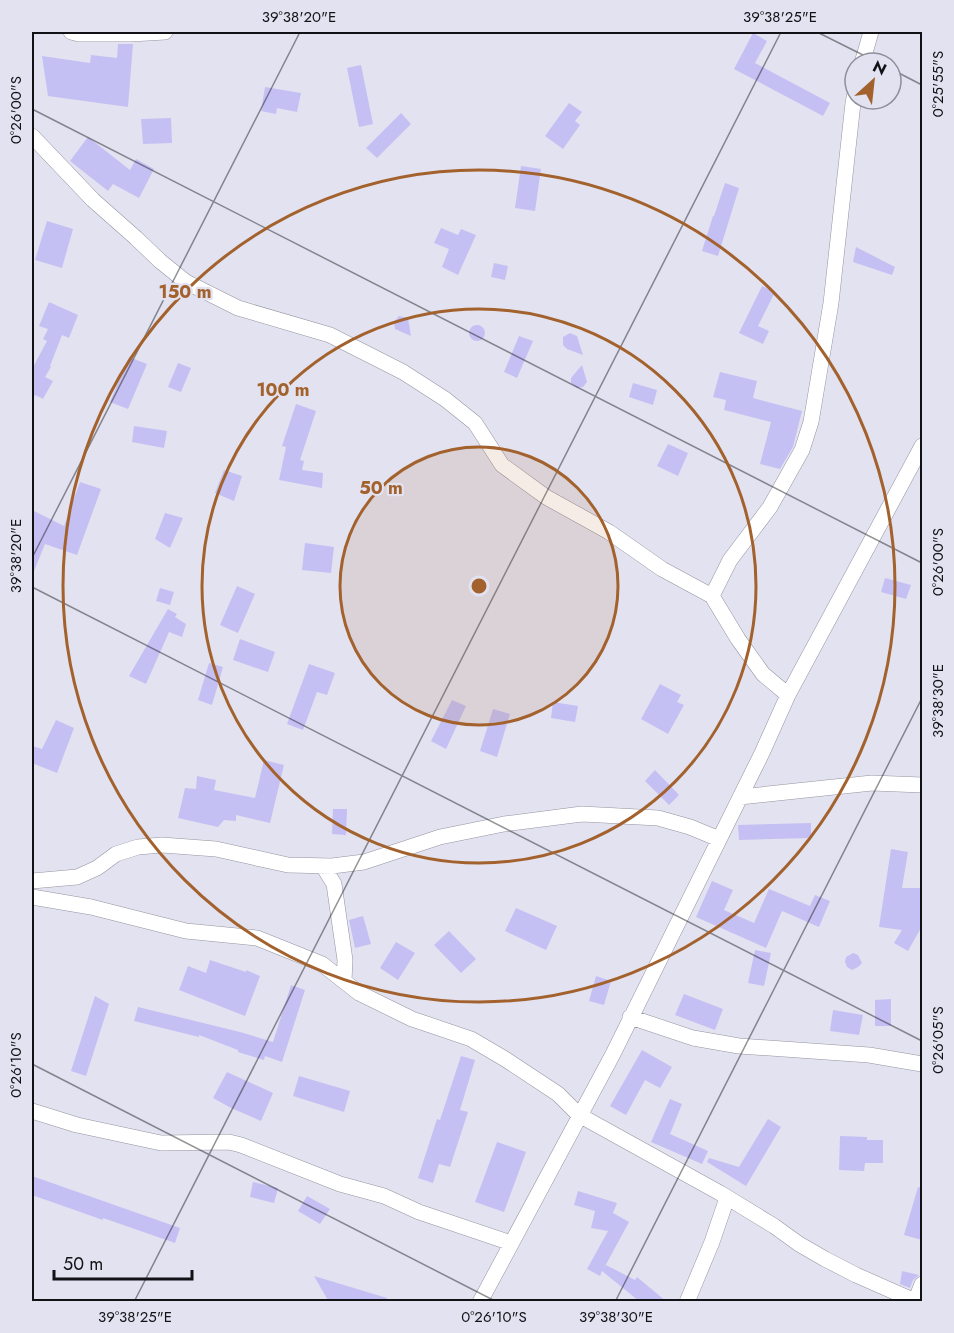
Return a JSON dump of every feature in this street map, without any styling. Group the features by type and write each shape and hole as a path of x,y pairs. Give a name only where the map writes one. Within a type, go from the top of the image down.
{"street":[{"path":"70,32 131,34 165,32"},
{"path":"865,51 871,32"},
{"path":"712,596 730,560 770,507 802,450 811,422 831,303 852,111"},
{"path":"32,136 93,200 186,282 238,308 330,335 403,372 445,399 475,423 502,465 528,484 609,532 662,569 712,596 763,674 788,695"},
{"path":"480,1302 630,1017 762,753 788,695 922,446"},
{"path":"740,796 872,783 922,785"},
{"path":"32,881 77,877 97,868 116,854 138,846 162,844 216,849 288,865 332,866 364,862 440,837 504,824 582,814 658,818 690,827 719,839"},
{"path":"323,866 334,884 345,960 344,981"},
{"path":"32,897 91,907 186,931 257,938 322,964 358,993 412,1019 471,1039 558,1094 579,1115 727,1197 825,1259 855,1275 915,1301 922,1284"},
{"path":"630,1017 693,1038 739,1046 869,1055 922,1064"},
{"path":"32,1111 77,1125 161,1143 229,1142 241,1145 340,1184 384,1196 419,1212 511,1244"},
{"path":"687,1302 712,1242 727,1197"}],"building":[{"path":"753,33 767,41 755,63 830,103 823,116 734,69"},
{"path":"118,44 133,44 128,107 48,96 42,56 90,63 91,55 117,58"},
{"path":"361,65 373,124 359,127 347,68"},
{"path":"265,87 301,93 297,112 277,108 276,114 261,111"},
{"path":"569,103 582,112 575,121 580,125 563,149 545,136"},
{"path":"401,113 411,124 377,158 366,148"},
{"path":"171,118 172,143 143,144 141,119"},
{"path":"88,137 130,170 136,159 154,169 139,198 113,184 108,191 70,161"},
{"path":"521,166 541,169 535,211 515,208"},
{"path":"725,183 739,188 718,256 702,251"},
{"path":"47,221 73,229 62,268 35,260"},
{"path":"441,228 458,235 461,229 476,235 458,275 442,267 449,249 434,243"},
{"path":"856,247 895,267 892,275 853,262"},
{"path":"494,263 508,266 505,280 491,277"},
{"path":"762,286 775,292 758,326 769,331 763,344 739,333"},
{"path":"49,302 78,315 69,338 62,335 51,367 45,377 53,381 43,399 35,395 32,401 32,369 47,341 43,339 48,329 39,326"},
{"path":"399,316 408,318 411,336 395,329 394,322"},
{"path":"477,325 483,327 485,333 483,339 477,341 471,339 469,333 471,327"},
{"path":"570,333 577,336 583,355 563,345 563,337"},
{"path":"519,336 533,341 517,378 504,372"},
{"path":"129,357 147,364 128,409 110,402"},
{"path":"178,363 191,368 181,392 168,387"},
{"path":"582,365 587,382 583,387 577,388 571,383 571,378"},
{"path":"720,372 757,381 753,398 802,411 793,447 780,469 760,464 771,422 724,410 726,400 713,397"},
{"path":"633,383 657,390 653,405 629,397"},
{"path":"296,404 316,411 300,460 304,461 302,470 323,473 322,488 279,480 286,447 282,446"},
{"path":"134,426 167,431 164,448 132,442"},
{"path":"668,444 688,453 678,476 657,466"},
{"path":"224,470 242,476 234,501 215,493"},
{"path":"80,482 101,489 77,555 45,544 32,576 32,510 64,526"},
{"path":"165,513 183,518 170,548 155,539"},
{"path":"305,543 334,547 331,573 302,570"},
{"path":"885,578 911,585 906,599 881,592"},
{"path":"237,586 255,594 238,633 220,625"},
{"path":"160,588 174,592 170,605 156,601"},
{"path":"168,609 177,614 175,617 186,624 182,637 169,632 146,684 129,676"},
{"path":"240,639 275,652 268,672 233,660"},
{"path":"209,663 223,667 212,705 198,700"},
{"path":"309,664 335,673 327,695 317,692 303,730 287,724"},
{"path":"660,684 681,695 677,702 684,705 668,734 641,719"},
{"path":"452,700 466,706 446,749 431,741"},
{"path":"553,702 578,706 575,722 551,718"},
{"path":"493,709 510,714 497,757 480,751"},
{"path":"56,720 74,728 57,773 32,763 32,746 42,749"},
{"path":"264,760 284,765 270,823 236,815 236,821 224,820 218,827 178,818 185,788 196,789 197,776 216,780 214,790 255,798"},
{"path":"655,770 679,795 669,805 645,781"},
{"path":"333,809 347,809 346,835 332,834"},
{"path":"811,823 811,838 739,840 738,825"},
{"path":"891,849 908,852 902,888 922,888 922,926 908,951 894,943 902,930 879,927"},
{"path":"712,881 733,890 724,910 754,923 769,889 810,906 815,895 830,901 819,927 782,911 766,948 696,917"},
{"path":"516,908 557,926 546,950 505,931"},
{"path":"363,916 371,944 355,948 349,920"},
{"path":"449,931 476,959 461,973 434,945"},
{"path":"396,942 415,953 398,980 380,968"},
{"path":"755,950 771,953 764,986 748,983"},
{"path":"853,953 858,955 862,963 852,970 845,962 846,957"},
{"path":"210,960 260,976 245,1016 179,990 188,966 206,973"},
{"path":"596,976 611,981 604,1005 589,1001"},
{"path":"291,985 305,990 282,1062 265,1056 264,1060 238,1052 238,1050 199,1035 199,1037 134,1021 138,1007 273,1042"},
{"path":"684,994 723,1009 715,1030 675,1015"},
{"path":"95,996 109,1004 86,1076 71,1071"},
{"path":"891,999 891,1026 875,1026 875,1000"},
{"path":"833,1010 863,1015 859,1035 830,1031"},
{"path":"642,1050 672,1067 660,1088 645,1080 626,1115 610,1106"},
{"path":"461,1056 475,1060 460,1110 468,1112 450,1167 439,1164 433,1183 418,1178"},
{"path":"227,1072 273,1093 261,1121 213,1098"},
{"path":"299,1076 350,1091 344,1112 293,1096"},
{"path":"670,1099 682,1104 670,1134 708,1151 702,1164 651,1142"},
{"path":"768,1119 781,1127 746,1186 707,1162 709,1158 739,1167"},
{"path":"840,1136 883,1140 883,1163 865,1163 864,1171 839,1170"},
{"path":"497,1142 526,1152 504,1212 475,1202"},
{"path":"32,1176 180,1228 175,1243 32,1195"},
{"path":"253,1182 278,1188 274,1203 250,1197"},
{"path":"918,1187 922,1188 922,1240 904,1235"},
{"path":"578,1191 617,1203 613,1213 629,1222 603,1270 606,1265 635,1280 637,1277 667,1302 640,1302 602,1271 600,1276 587,1269 608,1231 591,1228 595,1211 574,1205"},
{"path":"307,1196 330,1209 320,1224 298,1211"},
{"path":"902,1271 919,1275 913,1280 910,1288 900,1284"},
{"path":"314,1276 387,1298 387,1302 329,1302"}]}
